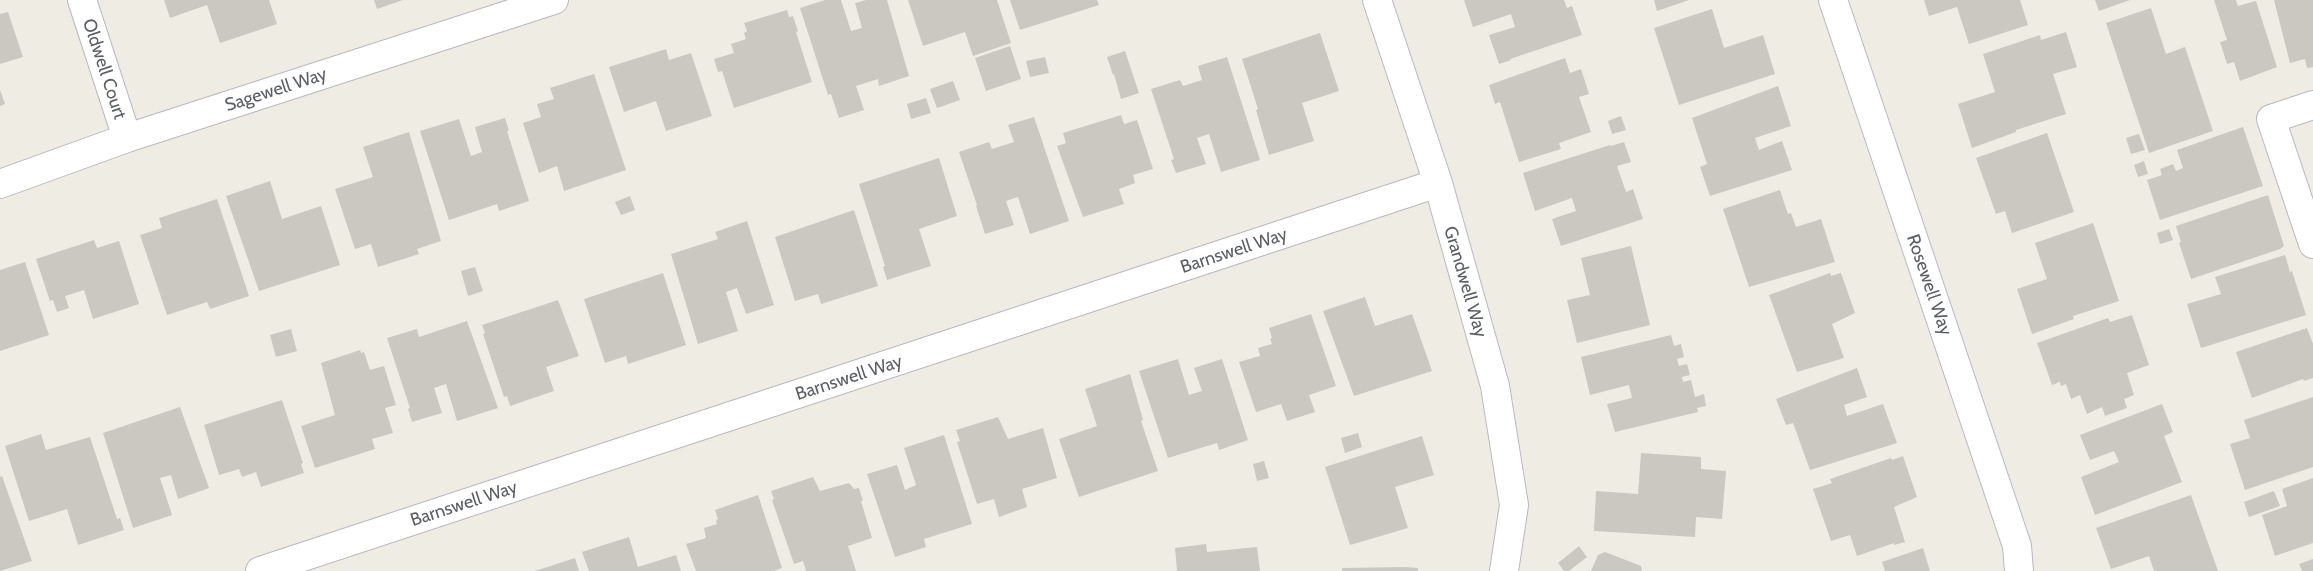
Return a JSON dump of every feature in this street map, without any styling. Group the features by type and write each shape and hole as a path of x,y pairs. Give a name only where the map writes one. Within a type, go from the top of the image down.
{"street":[{"name":"Oldwell Court","path":"82,0 127,138"},
{"name":"Sagewell Way","path":"0,184 127,138 554,0"},
{"name":"Grandwell Way","path":"1377,0 1438,183 1495,386 1514,505 1504,571"},
{"name":"Rosewell Way","path":"1833,0 2017,546 2019,571"},
{"path":"2313,105 2271,119 2313,244"},
{"name":"Barnswell Way","path":"260,571 1438,183"}],"building":[{"path":"164,0 269,0 277,24 220,43 207,5 170,18"},
{"path":"374,0 403,0 377,9"},
{"path":"825,0 841,0 851,31 862,28 855,3 866,0 887,0 909,76 879,86 878,79 856,86 864,110 839,118 831,94 828,95 800,8"},
{"path":"908,0 997,0 1011,43 973,56 965,32 923,46"},
{"path":"1010,0 1097,0 1099,5 1020,30"},
{"path":"1464,0 1564,0 1567,8 1572,6 1582,35 1499,64 1489,35 1515,27 1511,14 1473,27"},
{"path":"1654,0 1689,0 1657,11"},
{"path":"1924,0 2020,0 2028,25 1969,44 1957,7 1929,16"},
{"path":"2095,0 2130,0 2099,11"},
{"path":"2214,0 2236,0 2238,6 2256,1 2277,67 2240,81 2234,62 2227,64 2220,42 2227,40"},
{"path":"2274,0 2313,0 2313,67 2307,68 2305,59 2290,63"},
{"path":"2151,8 2166,54 2185,47 2213,131 2149,153 2106,23"},
{"path":"1712,9 1724,48 1763,35 1775,74 1679,105 1654,28"},
{"path":"787,10 789,17 793,16 798,31 796,32 812,82 734,108 722,71 718,72 714,59 734,53 731,44 746,39 744,33 747,31 744,23"},
{"path":"8,12 23,57 0,64 0,14"},
{"path":"2066,32 2077,67 2053,74 2066,114 2016,130 2016,132 1972,148 1958,104 1995,92 1983,54 2040,35 2041,40"},
{"path":"1320,33 1339,91 1302,103 1314,141 1269,155 1256,110 1258,109 1242,59"},
{"path":"1010,46 1021,79 986,91 975,58"},
{"path":"666,49 669,60 691,53 712,116 666,131 656,101 624,112 609,67"},
{"path":"1125,51 1139,93 1121,99 1107,57"},
{"path":"1045,57 1049,73 1030,77 1026,61"},
{"path":"1227,57 1260,160 1221,172 1209,134 1197,138 1206,164 1176,173 1171,160 1174,159 1151,89 1180,80 1183,86 1202,80 1198,66"},
{"path":"1565,58 1570,73 1581,69 1589,94 1579,97 1591,132 1559,143 1561,149 1519,162 1500,102 1495,104 1489,85"},
{"path":"594,74 626,170 564,191 557,166 539,173 523,123 541,117 537,104 554,99 550,88"},
{"path":"953,81 960,100 937,108 930,89"},
{"path":"1778,86 1791,126 1755,138 1759,150 1782,141 1792,170 1710,196 1700,167 1707,164 1692,118"},
{"path":"0,90 5,104 0,106"},
{"path":"926,98 931,113 911,119 907,104"},
{"path":"1121,115 1124,124 1137,120 1153,169 1133,175 1135,183 1119,189 1124,204 1083,217 1057,146 1066,143 1063,133"},
{"path":"1621,116 1626,130 1612,134 1608,121"},
{"path":"1034,117 1069,221 1030,234 1018,197 1006,201 1014,225 985,234 959,152 989,142 992,149 1014,142 1008,125"},
{"path":"505,118 509,131 507,131 529,201 499,211 497,204 449,220 420,131 459,119 471,156 482,152 475,127"},
{"path":"2243,127 2263,186 2160,220 2147,180 2162,175 2160,169 2173,164 2176,171 2183,168 2177,150"},
{"path":"409,132 441,241 417,249 419,254 378,267 371,244 355,249 335,189 373,177 363,147"},
{"path":"2047,133 2074,212 2012,233 2005,211 1996,214 1976,158"},
{"path":"2139,134 2145,150 2131,154 2126,138"},
{"path":"1624,142 1631,162 1617,166 1626,192 1633,189 1643,219 1561,246 1552,219 1576,211 1572,198 1535,211 1523,173"},
{"path":"939,158 957,216 919,229 931,266 887,280 883,267 885,266 859,184"},
{"path":"2144,161 2148,174 2138,177 2134,165"},
{"path":"270,181 282,219 321,206 340,265 259,291 226,196"},
{"path":"1780,190 1788,214 1791,213 1796,227 1821,219 1835,262 1749,287 1723,209"},
{"path":"2268,195 2284,246 2191,279 2179,243 2181,242 2176,226"},
{"path":"630,196 635,210 621,215 615,202"},
{"path":"217,199 249,296 210,309 207,302 167,315 140,235 162,228 159,218"},
{"path":"854,210 878,286 821,304 818,294 795,301 775,237"},
{"path":"747,221 774,305 746,314 737,288 726,292 738,331 698,344 671,254 718,239 715,232"},
{"path":"2093,223 2119,301 2073,316 2074,319 2032,334 2017,289 2047,279 2035,243"},
{"path":"2169,229 2173,240 2160,244 2157,233"},
{"path":"94,240 97,248 119,241 139,304 93,319 84,290 65,296 69,308 57,312 53,300 50,301 36,259"},
{"path":"1631,246 1650,325 1577,343 1567,300 1590,295 1581,258"},
{"path":"2285,255 2306,315 2201,348 2187,304 2221,294 2215,277"},
{"path":"25,262 49,335 0,351 0,270"},
{"path":"475,267 483,291 468,296 461,271"},
{"path":"663,273 686,345 628,364 626,356 605,363 584,299"},
{"path":"1830,273 1831,276 1841,273 1855,313 1832,324 1844,358 1797,372 1769,295"},
{"path":"1365,297 1375,326 1412,314 1432,371 1354,396 1323,311"},
{"path":"558,300 579,356 546,367 554,391 510,406 507,396 504,397 483,334 485,333 482,325"},
{"path":"1311,314 1336,386 1309,395 1315,412 1287,421 1281,404 1256,412 1239,362 1260,356 1258,348 1272,344 1269,328"},
{"path":"2132,315 2149,365 2127,373 2134,395 2124,399 2127,408 2105,416 2102,407 2087,414 2080,395 2071,399 2066,384 2061,386 2060,382 2052,385 2037,343 2108,318 2110,322"},
{"path":"467,321 498,408 457,421 446,384 434,388 442,413 412,422 408,409 410,408 387,338 417,329 419,337"},
{"path":"2307,328 2313,344 2313,378 2304,381 2303,379 2252,398 2236,352"},
{"path":"291,329 297,351 276,357 270,335"},
{"path":"1671,335 1674,346 1681,344 1684,357 1677,359 1679,366 1687,364 1690,375 1682,377 1683,382 1691,380 1695,397 1704,394 1706,406 1697,408 1698,412 1615,432 1607,404 1632,398 1629,385 1590,395 1581,357"},
{"path":"360,350 361,353 364,352 370,370 384,366 396,405 385,408 393,433 372,439 375,449 315,468 301,426 335,415 321,363"},
{"path":"1178,359 1189,395 1202,391 1194,368 1222,359 1248,440 1219,450 1217,443 1168,458 1139,371"},
{"path":"1857,368 1867,397 1844,405 1847,416 1883,404 1897,443 1810,470 1793,423 1786,425 1776,399"},
{"path":"1130,374 1143,420 1141,421 1158,471 1079,497 1059,439 1097,426 1085,389"},
{"path":"2313,397 2313,467 2245,490 2230,444 2250,438 2244,420"},
{"path":"282,400 303,463 301,464 304,473 261,487 256,472 242,477 239,469 219,475 204,425"},
{"path":"2162,404 2173,432 2164,436 2182,482 2095,515 2081,477 2119,462 2114,451 2090,460 2080,435"},
{"path":"180,407 209,488 178,499 171,475 160,478 172,515 133,528 103,433"},
{"path":"998,417 1008,439 1043,428 1057,478 1022,489 1027,507 999,517 994,499 977,504 957,442 960,441 956,430"},
{"path":"1358,433 1362,447 1345,453 1341,438"},
{"path":"41,434 46,450 90,437 117,519 120,518 124,530 78,545 67,509 29,521 5,446"},
{"path":"944,435 972,524 924,539 926,547 895,557 867,474 897,465 905,490 916,485 904,448"},
{"path":"1422,436 1434,475 1395,487 1408,528 1350,545 1325,467"},
{"path":"1641,453 1701,457 1701,469 1726,471 1722,519 1696,517 1695,537 1594,531 1596,491 1638,494"},
{"path":"1903,456 1917,497 1894,507 1905,542 1894,545 1894,543 1857,556 1850,535 1831,541 1813,489 1832,483 1830,479 1891,458 1892,460"},
{"path":"1264,461 1269,478 1257,481 1253,464"},
{"path":"2,476 32,561 0,571 0,477"},
{"path":"813,477 820,491 849,483 854,489 859,488 872,538 848,546 856,571 806,571 803,561 794,564 772,500 774,499 771,491"},
{"path":"2313,478 2313,543 2275,556 2262,515 2287,506 2282,489"},
{"path":"2274,491 2280,506 2249,517 2244,502"},
{"path":"758,495 782,568 774,571 696,571 686,544 706,538 704,528 717,524 716,520 718,519 715,510"},
{"path":"2191,495 2218,571 2154,571 2149,556 2111,569 2096,528"},
{"path":"629,537 638,567 676,555 681,571 589,571 582,552"},
{"path":"1206,544 1207,552 1257,547 1260,571 1177,571 1175,548"},
{"path":"1579,546 1587,557 1569,571 1564,571 1558,563"},
{"path":"1923,548 1930,571 1885,571 1882,562"},
{"path":"1605,552 1641,566 1642,571 1591,571 1598,555"},
{"path":"575,558 579,571 535,571"},
{"path":"2313,559 2313,571 2302,571 2299,564"},
{"path":"1342,568 1418,568 1418,571 1342,571"}]}
